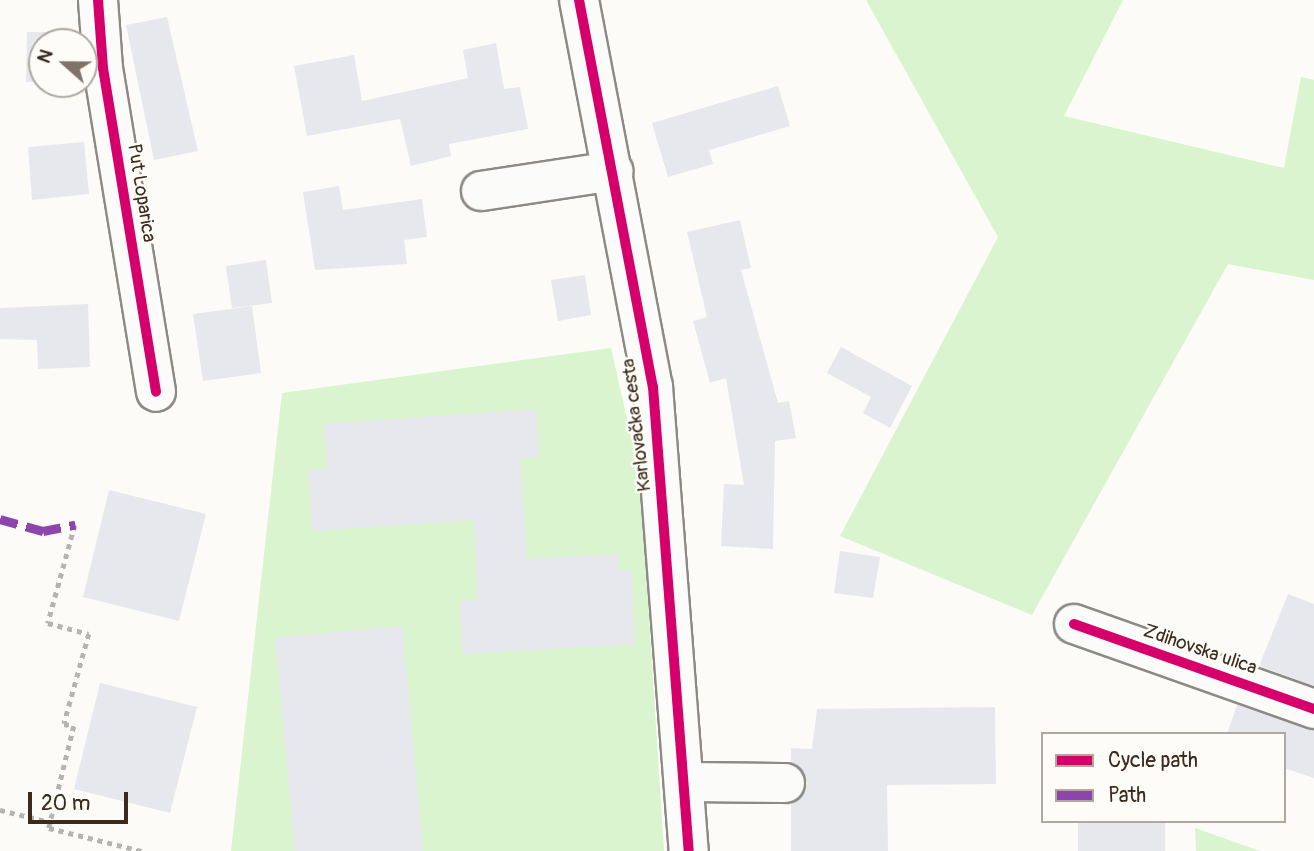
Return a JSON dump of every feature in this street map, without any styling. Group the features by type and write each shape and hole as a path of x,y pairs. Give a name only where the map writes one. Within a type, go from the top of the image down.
{"street":[{"name":"Put Loparica","path":"98,0 103,68 156,392"},
{"name":"Karlovačka cesta","path":"579,0 614,171 653,387 689,851"},
{"path":"481,191 614,171"},
{"name":"Zdihovska ulica","path":"1074,624 1314,709"},
{"path":"685,782 785,783"}],"path":[{"path":"75,525 48,623 89,634 64,724 74,726 49,828 142,851"},
{"path":"0,810 50,822"}],"green space":[{"path":"866,0 1123,0 1064,116 1284,168 1301,77 1314,80 1314,280 1228,264 1032,615 840,536 998,237"},
{"path":"611,348 640,476 664,851 231,851 282,393"},
{"path":"1195,828 1260,851 1196,851"}],"building":[{"path":"167,17 198,151 154,160 126,25"},
{"path":"27,32 28,32 28,82"},
{"path":"496,43 504,89 520,87 528,129 449,144 451,156 411,166 400,119 307,136 294,66 354,55 362,101 468,78 463,50"},
{"path":"778,86 790,126 709,150 713,164 668,177 652,123"},
{"path":"84,142 89,194 32,200 28,147"},
{"path":"339,186 343,210 422,199 427,237 404,240 407,264 315,270 303,192"},
{"path":"740,220 751,268 741,270 778,403 789,401 796,438 775,441 773,549 721,546 724,484 744,485 726,378 710,383 693,321 707,317 687,232"},
{"path":"266,260 272,303 232,308 226,266"},
{"path":"585,275 591,315 558,321 551,280"},
{"path":"88,304 90,367 38,369 37,340 0,339 0,308"},
{"path":"252,306 261,373 203,381 193,314"},
{"path":"841,347 912,386 890,428 863,413 871,397 827,373"},
{"path":"536,409 539,457 520,458 527,559 618,554 619,570 631,570 635,644 462,654 460,601 478,600 474,520 312,531 308,470 327,469 324,424"},
{"path":"109,490 206,514 179,621 83,597"},
{"path":"840,551 880,557 873,598 834,593"},
{"path":"1288,594 1314,604 1314,686 1259,666"},
{"path":"402,626 423,851 295,851 275,638"},
{"path":"100,683 197,707 170,813 74,789"},
{"path":"1237,705 1314,730 1314,778 1286,769 1286,732 1228,732"},
{"path":"995,707 996,784 887,785 888,851 791,851 791,803 807,783 791,763 791,748 812,749 817,709"},
{"path":"1078,823 1165,823 1165,851 1078,851"}],"marked path":[{"path":"0,519 43,531 75,525"}],"cycle path":[{"path":"98,0 103,68 156,392"},
{"path":"579,0 653,387 689,851"},
{"path":"1074,624 1314,709"}]}
